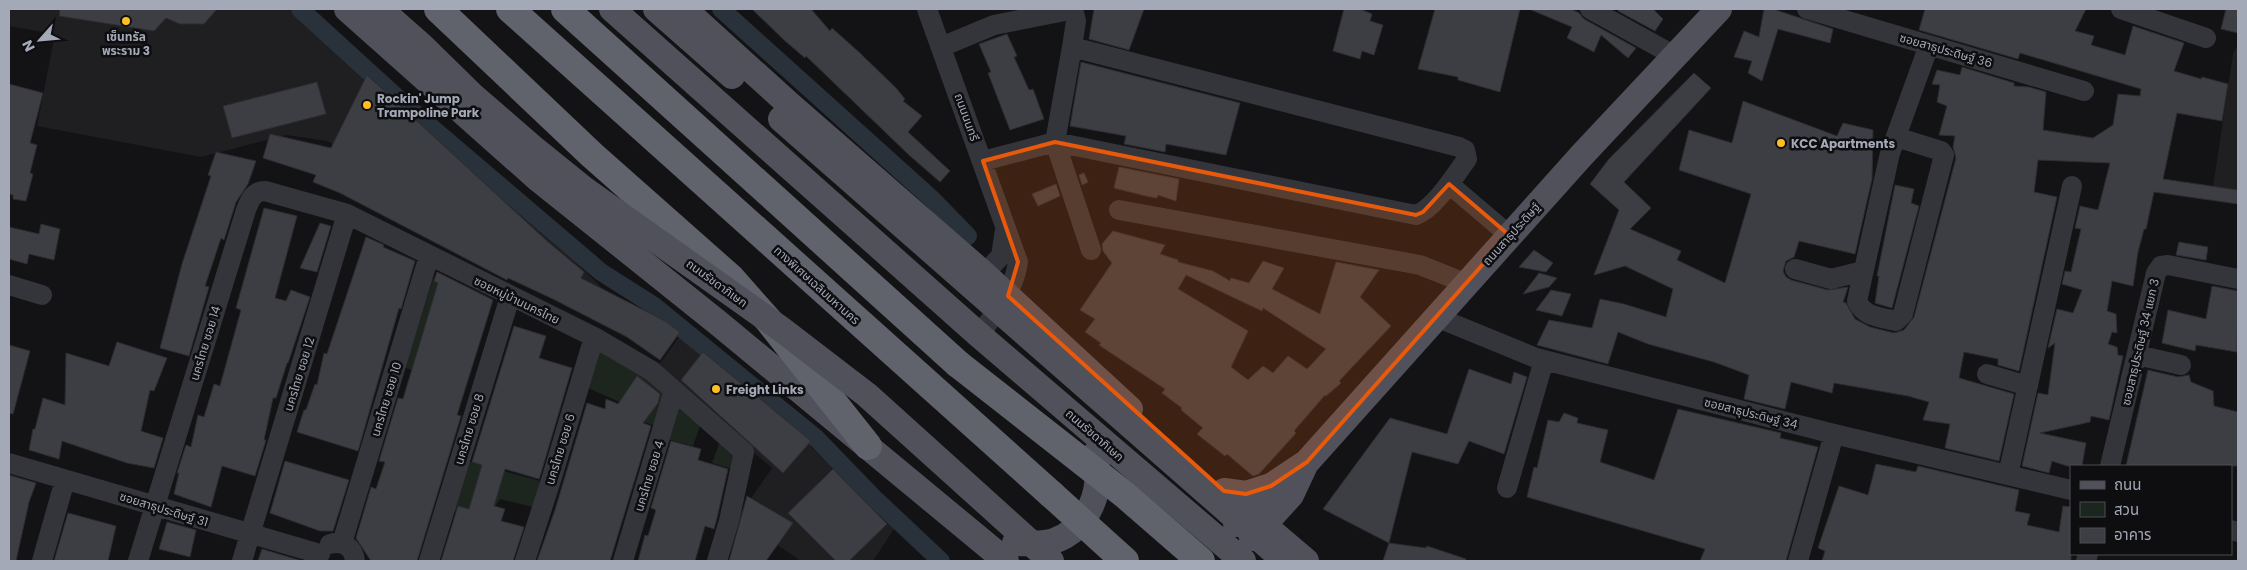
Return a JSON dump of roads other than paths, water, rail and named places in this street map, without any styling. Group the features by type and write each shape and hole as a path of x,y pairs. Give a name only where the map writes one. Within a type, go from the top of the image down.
{"highway":[{"path":"438,9 592,155 731,278 769,321 868,446"},
{"name":"ทางพิเศษเฉลิมมหานคร","path":"510,9 1125,561"},
{"path":"565,9 958,364 1172,561"},
{"path":"958,364 1125,495 1222,557"},
{"path":"1051,494 1116,561"}],"main road":[{"path":"347,9 537,178 717,322 1006,561"},
{"name":"ถนนรัชดาภิเษก","path":"380,9 487,108 584,189 781,329 867,396 1051,561"},
{"name":"ถนนรัชดาภิเษก","path":"612,9 979,335 1085,426 1222,557"},
{"path":"656,9 1294,557"},
{"path":"684,9 790,105 984,274 1256,519 1294,557"},
{"name":"ถนนสาธุประดิษฐ์","path":"1222,557 1465,284 1718,9"},
{"path":"1001,354 1083,365"},
{"path":"985,542 1038,544 1052,542 1064,536 1082,522 1093,504 1097,485 1098,465 1085,426"},
{"path":"1224,491 1246,494 1281,490 1289,518 1294,557"}],"street":[{"name":"ถนนนนทรี","path":"927,9 1018,262 1008,296 979,335"},
{"name":"ซอยสาธุประดิษฐ์ 36","path":"1807,9 2084,91"},
{"path":"2122,9 2206,38"},
{"path":"941,47 994,25 1065,10 1074,13 1076,21 1055,142 1091,250"},
{"path":"1598,11 1675,56"},
{"path":"1896,137 1941,151 1944,155 1901,319 1896,321 1865,314 1860,309 1857,301 1884,178 1896,137 1929,46"},
{"path":"982,161 1055,142 1416,215 1423,212 1449,184 1467,159 1465,150 1458,147 1072,47"},
{"path":"1449,184 1509,236"},
{"path":"2008,475 2072,186"},
{"name":"นครไทย ซอย 14","path":"138,561 246,210 251,197 259,191 265,191"},
{"name":"ซอยหมู่บ้านนครไทย","path":"265,191 347,214 510,297 594,337 652,372 674,390 744,452 729,521 717,561"},
{"path":"1119,210 1420,265 1465,284"},
{"name":"นครไทย ซอย 12","path":"242,561 347,214"},
{"name":"ถนนนนทรี","path":"984,274 1001,256 1006,225"},
{"name":"นครไทย ซอย 10","path":"342,543 429,256"},
{"name":"ซอยสาธุประดิษฐ์ 34 แยก 3","path":"2110,465 2156,272 2161,266 2168,265 2238,279"},
{"path":"1795,269 1831,279 1863,271"},
{"path":"9,285 42,295"},
{"name":"นครไทย ซอย 8","path":"429,561 510,297"},
{"name":"ซอยสาธุประดิษฐ์ 34","path":"1436,317 1544,360 1834,434 2070,490"},
{"name":"นครไทย ซอย 6","path":"524,561 552,477 594,337"},
{"path":"2137,355 2181,365"},
{"path":"1508,488 1544,360"},
{"path":"1987,374 2028,386"},
{"name":"นครไทย ซอย 4","path":"623,561 674,390"},
{"path":"1798,561 1834,434"},
{"name":"ซอยสาธุประดิษฐ์ 31","path":"9,463 155,505 319,558 328,545 342,543"},
{"path":"42,561 65,480"},
{"path":"342,543 350,548 355,561"}],"waterway":[{"path":"300,9 403,103 601,272 653,305 816,438 874,498 941,561"},
{"path":"721,9 932,199 968,236"}],"place":[{"name":"เซ็นทรัล พระราม 3","path":"126,21"},
{"name":"Rockin' Jump Trampoline Park","path":"367,105"},
{"name":"KCC Apartments","path":"1781,143"},
{"name":"Freight Links","path":"716,389"}]}
